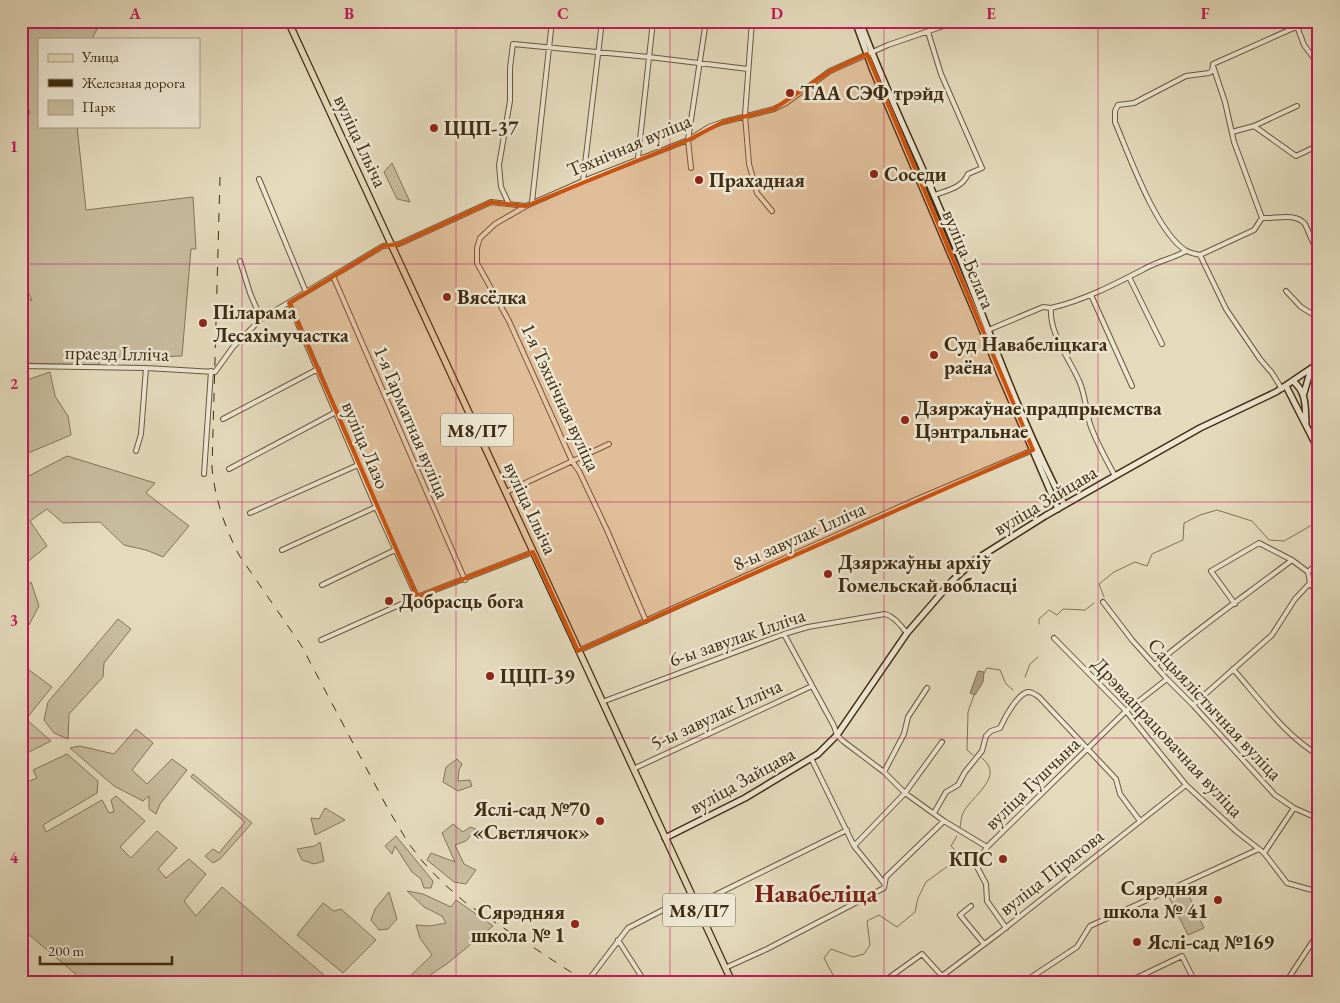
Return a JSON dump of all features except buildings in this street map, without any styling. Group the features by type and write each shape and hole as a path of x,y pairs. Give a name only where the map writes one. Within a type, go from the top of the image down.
{"main road":[{"name":"вуліца Ільіча","path":"288,21 732,982"}],"street":[{"path":"532,202 552,21"},
{"path":"583,181 602,21"},
{"path":"638,158 653,21"},
{"path":"691,168 688,140 706,21"},
{"path":"752,21 745,115 749,164 754,187 772,211"},
{"name":"вуліца Белага","path":"854,21 935,195 986,331 1058,509"},
{"name":"вуліца Белага","path":"860,21 869,53 986,331 1064,504"},
{"name":"Тэхнічная вуліца","path":"526,206 638,158 688,140 709,127 745,115 774,109 786,103 830,71 869,53 958,21"},
{"path":"1295,21 1304,45 1319,64"},
{"path":"1213,64 1296,27"},
{"path":"928,32 941,74 982,168 968,174 964,182 959,186 935,195"},
{"path":"508,202 501,187 500,165 510,101 510,68 513,44 700,62 748,69"},
{"path":"1213,64 1212,71 1209,73 1186,76 1134,103 1118,105 1115,111 1115,122 1140,182 1158,218 1166,231 1186,251 1200,255 1254,230 1262,218"},
{"path":"1213,64 1234,142 1262,218"},
{"path":"1232,132 1254,126 1297,106"},
{"path":"1254,126 1296,156 1319,145"},
{"path":"259,178 306,292"},
{"path":"204,474 213,372 233,347 261,319 383,246 400,244 491,202 508,202 526,206"},
{"name":"1-я Тэхнічная вуліца","path":"526,206 495,224 480,238 477,248 477,263 508,322 572,461 607,530 646,621"},
{"path":"1262,218 1293,217 1301,219 1319,256"},
{"path":"986,331 1043,308 1066,305 1091,295 1152,265 1169,260 1186,251"},
{"path":"1200,255 1226,309 1260,359 1284,388 1307,426 1319,451"},
{"path":"240,261 261,319"},
{"name":"1-я Гарматная вуліца","path":"333,276 465,580"},
{"path":"1129,277 1162,344"},
{"path":"1286,291 1301,307 1319,318"},
{"path":"1091,295 1132,386"},
{"name":"вуліца Лазо","path":"289,303 376,507 417,597"},
{"path":"1051,308 1053,325 1080,382 1094,433 1115,476"},
{"name":"вуліца Зайцава","path":"665,838 745,798 818,754 837,735 907,633 952,581 975,560 1064,504 1200,428 1284,388 1319,363"},
{"name":"праезд Ілліча","path":"21,366 146,368 213,372"},
{"path":"136,451 141,434 146,368"},
{"path":"223,419 318,369"},
{"path":"1307,426 1304,394 1311,369"},
{"path":"1294,381 1300,386 1304,394"},
{"path":"229,469 336,412"},
{"path":"506,492 609,444"},
{"name":"8-ы завулак Ілліча","path":"578,651 915,500 1033,450"},
{"path":"250,513 358,465"},
{"path":"282,550 376,507"},
{"path":"1235,604 1211,571 1259,543 1292,560 1308,572 1310,583 1319,596"},
{"path":"322,585 395,550"},
{"path":"321,640 417,597 465,580 533,552"},
{"path":"1154,665 1192,634 1292,560"},
{"path":"1308,572 1319,562"},
{"path":"1193,705 1272,635 1295,599 1310,583"},
{"name":"Сацыялістычная вуліца","path":"1103,602 1132,640 1166,679 1193,705 1275,795 1294,808 1319,819"},
{"name":"6-ы завулак Ілліча","path":"602,702 784,634 808,627 885,614 897,621 907,633"},
{"path":"784,634 834,726 837,735 884,772 905,793 944,821 987,847"},
{"name":"Дрэваапрацовачная вуліца","path":"1054,638 1126,712 1186,785 1237,832 1259,848 1287,883 1319,892"},
{"path":"1234,669 1290,733 1307,749 1319,755"},
{"name":"вуліца Гушчына","path":"1006,928 987,901 986,884 976,865 987,847 1126,712 1166,679"},
{"name":"5-ы завулак Ілліча","path":"633,769 812,686"},
{"path":"884,772 904,734 908,717 927,688"},
{"path":"934,813 946,792 958,785 965,772 982,751 986,736 991,731 1000,728 1022,694 1033,692 1116,779 1120,794 1140,821"},
{"path":"854,846 905,793 942,742"},
{"path":"812,758 854,846 884,883"},
{"name":"вуліца Пірагова","path":"934,982 1006,928 1186,785"},
{"path":"1264,853 1294,808"},
{"path":"726,968 884,888 886,877 944,821"},
{"path":"587,982 628,928 692,896 701,902 847,830"},
{"path":"1024,982 1077,947 1090,926 1259,848"},
{"path":"971,906 960,915 984,944"},
{"path":"1286,982 1319,932"},
{"path":"618,940 645,982"},
{"path":"882,982 922,954 942,976"},
{"path":"1128,982 1182,956 1195,982"}],"highlighted area":[{"path":"867,54 1033,450 578,651 533,552 417,597 289,303 383,246 399,244 491,202 526,206 688,140 723,122 774,109 830,71"}],"green space":[{"path":"39,21 101,21 92,38 38,38 38,128 77,128 86,210 193,197 196,249 191,249 182,356 100,359 99,365 21,363 21,304 28,298 32,301 26,287 21,282 21,116 30,113 24,96 21,97 21,28"},
{"path":"876,68 929,190 981,317 979,318 874,69"},
{"path":"392,163 410,202 397,199 384,172"},
{"path":"50,372 55,396 68,416 71,435 21,456 21,382"},
{"path":"67,456 155,483 146,493 189,526 163,557 146,550 124,545 100,522 63,523 47,509 30,521 47,546 21,567 21,480"},
{"path":"31,582 39,606 21,640 21,589"},
{"path":"118,619 131,629 104,663 103,677 69,714 68,739 54,733 44,720 48,702"},
{"path":"21,664 52,687 26,719 51,741 21,756"},
{"path":"136,729 153,743 132,770 147,784 172,759 187,770 160,804 156,814 149,809 149,796 143,801 114,786 70,748 80,746 114,754"},
{"path":"67,754 98,781 97,793 43,825 46,832 102,800 109,813 114,812 111,800 116,796 145,821 120,847 131,858 157,831 177,848 158,869 166,878 189,859 206,874 184,901 196,916 222,887 332,982 85,982 21,928 21,774 27,782 37,778 33,770"},
{"path":"457,759 462,764 459,770 458,781 470,780 472,786 458,791 443,782 446,767"},
{"path":"193,774 252,823 220,859 213,863 205,856 213,849 219,853 245,822 191,777"},
{"path":"325,808 345,820 315,835 311,818 319,819"},
{"path":"453,824 463,832 470,827 476,829 466,841 455,845 464,864 476,870 466,884 454,882 427,860 431,853 455,862 442,833"},
{"path":"396,836 433,881 431,888 424,888 421,879 412,872 395,846 392,854 385,846"},
{"path":"320,842 324,861 314,864 302,860 297,849 315,846"},
{"path":"1186,889 1204,928 1188,935 1169,897"},
{"path":"407,891 423,894 451,907 456,900 493,926 448,963 420,982 404,982 432,955 420,938 416,925 430,926 446,923 442,916 424,907"},
{"path":"389,892 397,919 388,929 379,930 371,920 375,909"},
{"path":"323,903 334,911 341,909 376,940 343,973 297,935"}],"shaded area":[{"path":"978,671 984,672 983,682 975,695 970,693"}],"waterway":[{"path":"1104,597 1099,584 1114,572 1135,562 1147,566 1152,554 1183,540 1184,523 1200,515 1217,510 1252,521 1269,540 1284,541 1319,521"},
{"path":"1039,624 1039,619 1049,610 1057,615 1063,609 1085,610 1094,603"},
{"path":"1025,677 1030,664 1038,657"},
{"path":"984,673 987,668 1000,670 1006,684 1013,690"},
{"path":"973,755 967,750 968,712 974,695"},
{"path":"960,828 963,813 989,779 988,765 982,758"},
{"path":"824,982 833,975 824,958 831,949 853,957 864,954 870,945 867,921 879,915 897,927 915,912 918,898 926,882 956,860 957,852 951,846 957,836"}],"railway":[{"path":"220,177 212,468 218,502 234,545 301,645 388,809 409,844 423,862 467,904 586,982"}],"place":[{"name":"ТАА СЭФ трэйд","path":"790,93"},
{"name":"ЦЦП-37","path":"434,128"},
{"name":"Соседи","path":"874,174"},
{"name":"Прахадная","path":"699,180"},
{"name":"Вясёлка","path":"447,297"},
{"name":"Піларама Лесахімучастка","path":"203,323"},
{"name":"Суд Навабеліцкага раёна","path":"934,355"},
{"name":"Дзяржаўнае прадпрыемства Цэнтральнае","path":"905,420"},
{"name":"Дзяржаўны архіў Гомельскай вобласці","path":"828,574"},
{"name":"Добрасць бога","path":"389,601"},
{"name":"ЦЦП-39","path":"490,676"},
{"name":"Яслі-сад №70 «Светлячок»","path":"600,821"},
{"name":"КПС","path":"1003,859"},
{"name":"Сярэдняя школа № 41","path":"1218,900"},
{"name":"Сярэдняя школа № 1","path":"575,924"},
{"name":"Яслі-сад №169","path":"1137,942"}],"district":[{"name":"Навабеліца","path":"816,893"}]}
